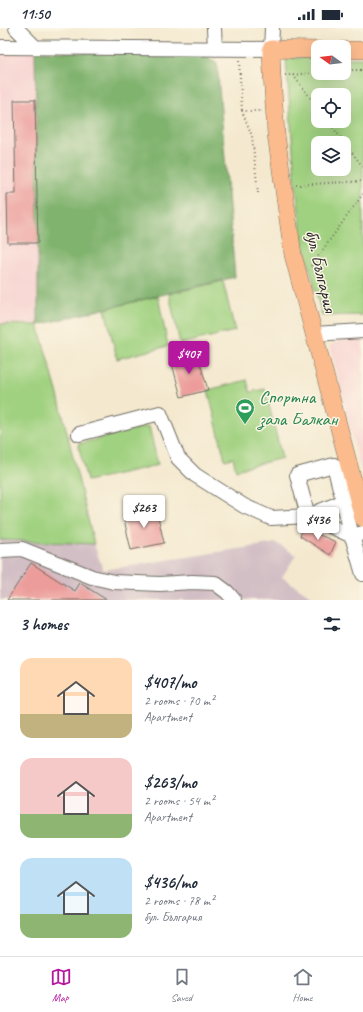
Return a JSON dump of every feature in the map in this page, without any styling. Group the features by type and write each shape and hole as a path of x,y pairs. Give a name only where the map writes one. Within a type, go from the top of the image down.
{"main road":[{"path":"271,49 311,50"},
{"name":"бул. България","path":"271,49 276,134 293,255 314,334 350,499 363,518"},
{"path":"351,50 363,50"}],"street":[{"path":"16,28 35,47"},
{"path":"214,28 215,49"},
{"name":"бул. България","path":"271,49 272,28"},
{"path":"0,47 271,49"},
{"path":"314,334 363,331"},
{"path":"79,434 160,413 178,458 195,475 244,506 271,518 308,516 350,499"},
{"path":"308,516 297,475 334,465 350,499 363,574"},
{"path":"308,516 357,535"},
{"path":"0,551 22,549 92,578 114,582 160,584 192,582 215,583 227,592 234,600"}],"path":[{"path":"238,49 242,111 252,136 258,193"},
{"path":"351,70 363,70"},
{"path":"272,76 311,73"},
{"path":"293,75 311,99"},
{"path":"242,111 275,111"},
{"path":"333,128 363,167"},
{"path":"283,185 363,181"},
{"path":"300,281 363,194"}],"shaded area":[{"path":"0,51 35,51 38,325 0,324"},
{"path":"363,338 363,480 330,345 345,339"},
{"path":"0,540 94,544 103,570 276,543 296,555 282,577 317,600 0,600"}],"green space":[{"path":"35,51 206,56 217,63 235,277 38,325"},
{"path":"286,58 311,58 311,80 351,80 351,58 363,58 363,315 322,316 302,238 295,177"},
{"path":"223,281 235,331 180,344 169,294"},
{"path":"158,296 168,346 117,359 105,309"},
{"path":"0,324 38,325 57,391 94,544 0,540"},
{"name":"Спортна зала Балкан","path":"247,380 250,392 265,389 282,458 236,470 233,458 225,460 208,390"},
{"path":"149,426 158,465 87,481 78,444"}],"building":[{"path":"14,100 35,100 38,243 8,243 7,194 16,194"},
{"path":"197,353 208,390 181,397 171,360"},
{"path":"156,508 164,543 131,550 123,515"},
{"path":"303,528 316,532 315,533 336,542 330,555 300,536"},
{"path":"31,563 75,591 80,583 107,600 7,600"}],"place":[{"name":"Спортна зала Балкан","path":"245,425"}]}
